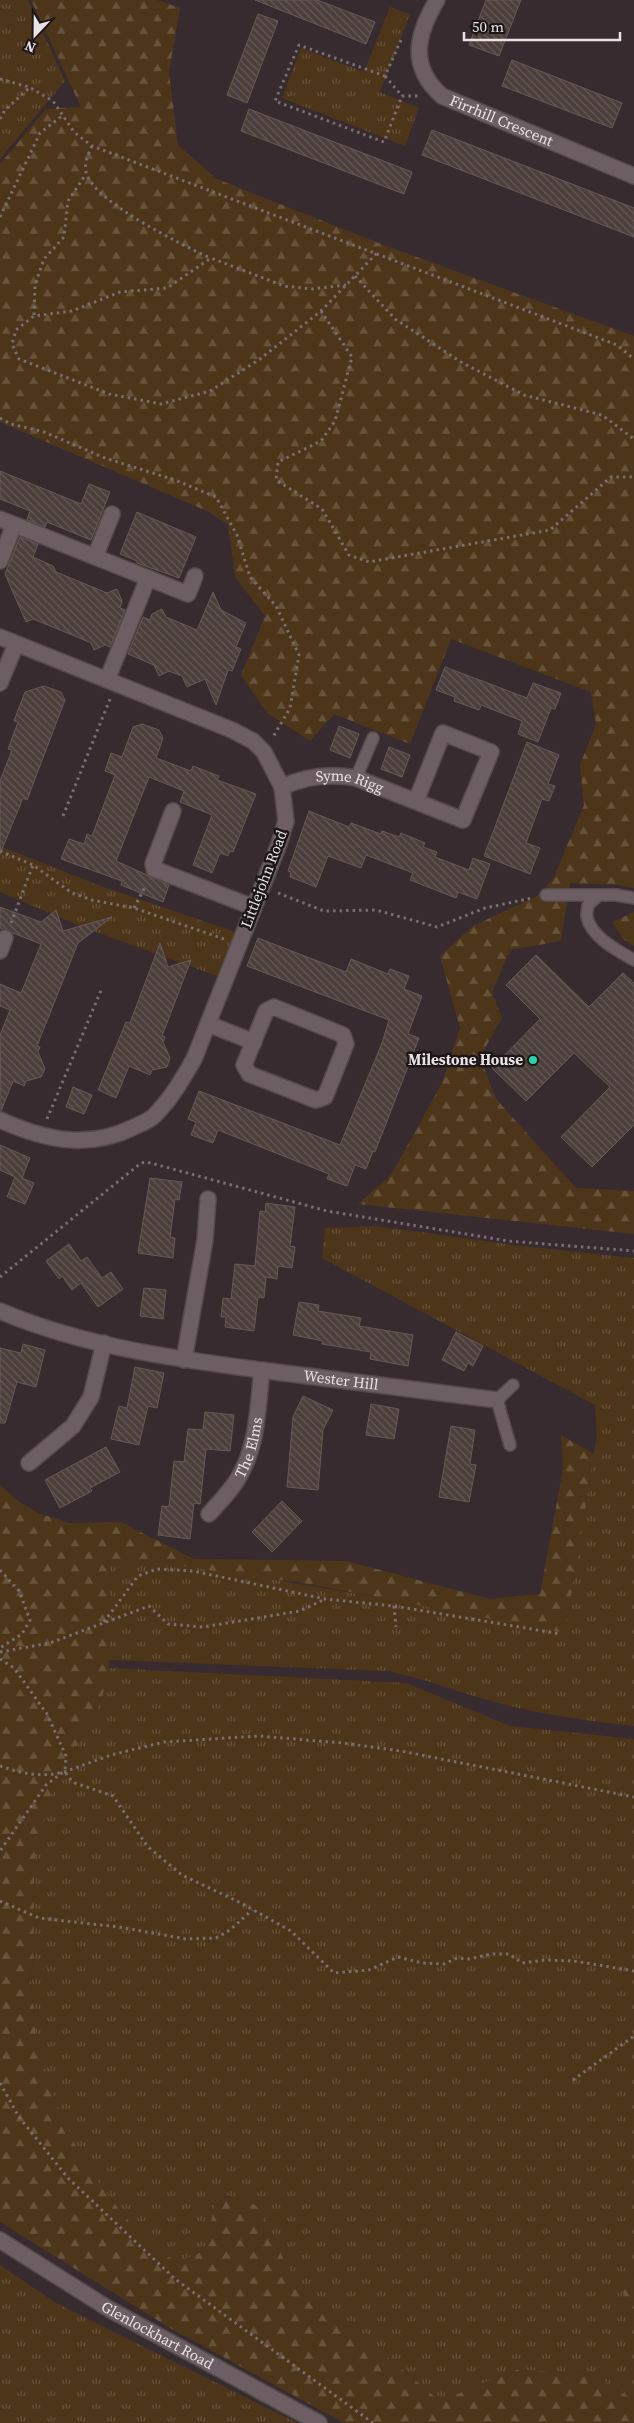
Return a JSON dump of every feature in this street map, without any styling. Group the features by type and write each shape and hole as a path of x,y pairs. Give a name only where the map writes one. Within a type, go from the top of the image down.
{"street":[{"name":"Firrhill Crescent","path":"438,0 424,23 419,37 420,63 430,86 442,96 634,176"},
{"path":"95,557 112,514"},
{"path":"0,519 188,594 195,576"},
{"path":"0,561 14,525"},
{"path":"112,682 148,578"},
{"name":"Littlejohn Road","path":"0,638 253,740 264,752 282,787 286,821 279,844 194,1059 176,1091 152,1118 123,1132 98,1140 70,1140 40,1135 0,1120"},
{"path":"0,683 16,644"},
{"name":"Syme Rigg","path":"282,787 296,780 338,774 356,778 463,820 491,752 443,732 416,801"},
{"path":"173,811 153,864 154,869 253,907"},
{"path":"274,1008 343,1035 346,1044 325,1097 316,1100 249,1074 244,1065 254,1042 266,1011 274,1008"},
{"path":"208,1024 254,1042"},
{"path":"184,1360 205,1240 208,1199"},
{"name":"Wester Hill","path":"0,1311 24,1321 104,1343 184,1360 497,1400"},
{"path":"30,1463 73,1426 91,1397 104,1343"},
{"name":"The Elms","path":"209,1514 242,1474 249,1457 254,1435 262,1370"},
{"name":"Glenlockhart Road","path":"0,2240 109,2309 319,2423"}],"lane":[{"path":"356,778 372,738"},
{"path":"546,895 616,895 634,898"},
{"path":"598,896 588,905 587,917 596,931 615,950 634,960"},
{"path":"510,1445 497,1400 513,1386"}],"path":[{"path":"385,76 404,34 424,23"},
{"path":"402,96 384,142 275,101 299,44 385,76 402,96 442,96"},
{"path":"0,79 29,87 53,101 74,132 92,146 617,345 634,359"},
{"path":"0,120 5,110 29,87"},
{"path":"0,217 40,133 62,116"},
{"path":"92,146 86,161 86,174 94,188 148,227 211,258 284,286 312,289 346,285"},
{"path":"34,316 35,285 44,259 64,237 68,201 86,174"},
{"path":"211,258 167,288 120,292 72,311 34,316 16,330 12,344 19,359 109,394 161,404 210,391 260,359 321,311 377,253"},
{"path":"355,276 396,319 461,362 524,395 602,415 634,440"},
{"path":"321,311 352,357 335,421 322,441 278,462 276,480 322,509 349,555 369,562 550,530 611,477 634,477"},
{"path":"0,418 11,424 44,432 105,458 175,480 216,497 237,536 250,577 276,606 299,655 290,708 264,752"},
{"path":"63,816 112,682"},
{"path":"0,851 33,864 72,893 92,900 134,908 239,944"},
{"path":"3,944 33,864"},
{"path":"134,908 154,869"},
{"path":"262,887 324,911 376,910 437,927 484,908 546,895"},
{"path":"40,1135 102,988"},
{"path":"0,1277 140,1163 147,1162 327,1211 508,1240 634,1251"},
{"path":"104,1622 138,1576 157,1569 193,1571 325,1600 394,1606 561,1634"},
{"path":"0,1570 19,1591 30,1620 22,1634 0,1650"},
{"path":"0,1650 50,1643 149,1606 168,1624 203,1627 300,1611 325,1600"},
{"path":"394,1606 396,1627"},
{"path":"0,1659 14,1668 47,1714 66,1756 64,1772 46,1785 0,1851"},
{"path":"0,1766 34,1774 50,1775 64,1772 111,1755 164,1742 259,1736 343,1743 401,1751 634,1797"},
{"path":"64,1772 75,1783 99,1789 113,1796 148,1846 182,1875 291,1931 334,1973 369,1970 398,1957 422,1964 444,1964 458,1958 469,1959 491,1954 509,1954 522,1963 545,1960 574,1961 634,1971"},
{"path":"0,1901 39,1918 119,1927 186,1939 216,1938 230,1930 252,1910"},
{"path":"572,2080 634,2036"},
{"path":"0,2083 19,2118 68,2178 175,2278 373,2423"}],"green space":[{"path":"0,0 28,0 65,81 0,159"},
{"path":"31,0 157,0 180,8 169,72 178,145 217,179 381,244 634,336 634,888 618,885 570,883 561,941 510,950 492,992 502,1018 480,1057 496,1099 576,1188 634,1191 634,1234 358,1204 391,1175 442,1083 460,1028 440,956 473,926 537,896 553,879 584,805 580,765 596,724 591,692 451,639 410,744 334,714 310,741 266,712 241,675 265,616 235,577 228,524 207,511 0,422 0,164 46,109 81,107"},
{"path":"390,7 410,14 380,92 419,108 405,146 282,98 301,48 364,72"},
{"path":"0,846 98,885 235,932 217,976 85,928 0,892"},
{"path":"634,912 634,946 623,939 612,922"},
{"path":"375,1226 514,1245 634,1258 634,1726 564,1717 511,1706 414,1677 387,1671 110,1660 52,1650 87,1539 264,1578 541,1625 561,1623 597,1436 595,1405 322,1258 325,1228"},
{"path":"561,1435 594,1454 565,1633 298,1582 248,1577 144,1559 111,1563 109,1668 102,1699 51,1794 34,1863 34,1940 31,1983 36,2040 53,2095 81,2158 106,2193 145,2241 178,2263 205,2250 216,2199 233,2198 243,2200 259,2207 298,2290 387,2357 440,2401 517,2370 592,2373 634,2400 634,2423 344,2423 170,2328 0,2222 0,1485 18,1501 38,1513 69,1523 121,1522 194,1559 346,1561 490,1599 540,1594 563,1469"},
{"path":"109,1668 406,1683 510,1726 634,1739 634,2272 616,2283 634,2307 634,2400 592,2373 517,2370 440,2401 387,2357 298,2290 259,2207 229,2196 216,2199 205,2250 178,2263 145,2241 106,2193 81,2158 53,2095 36,2040 31,1983 34,1940 34,1863 51,1794 102,1699"},
{"path":"0,2265 56,2303 297,2423 0,2423"},
{"path":"634,2272 634,2307 615,2283"}],"building":[{"path":"255,0 317,0 375,22 366,44"},
{"path":"486,0 521,0 499,56 469,45"},
{"path":"258,14 278,21 247,103 227,95"},
{"path":"512,60 622,103 612,128 502,86"},
{"path":"249,109 412,172 404,194 241,131"},
{"path":"432,130 634,208 634,237 422,155"},
{"path":"0,471 81,504 89,484 110,492 91,540 47,522 45,527 27,520 30,511 0,499"},
{"path":"137,512 196,537 179,578 137,563 137,561 120,554"},
{"path":"20,537 38,544 33,557 53,566 56,572 107,593 117,589 122,601 120,608 125,610 110,647 105,645 94,650 91,643 70,634 33,619 26,622 5,574"},
{"path":"213,592 221,610 246,623 236,647 241,649 232,671 228,670 216,705 205,679 187,687 182,676 169,671 159,676 154,665 128,654 143,617 150,620 152,614 162,609 166,617 197,630"},
{"path":"445,667 527,698 533,683 561,693 555,709 551,708 538,742 518,734 522,721 481,705 479,710 454,701 455,697 436,690"},
{"path":"44,686 61,692 65,700 27,800 23,798 0,854 0,781 12,750 8,749 18,722 14,721 25,692"},
{"path":"142,724 159,730 163,738 156,758 191,771 193,766 219,776 217,780 256,794 233,852 230,851 228,856 220,853 212,873 193,865 212,815 180,802 184,791 149,777 116,861 169,885 163,902 121,885 122,881 61,859 69,839 84,844 87,834 92,836 115,775 105,771 111,753 122,757 133,727"},
{"path":"339,726 359,734 350,758 330,750"},
{"path":"527,742 559,755 548,784 555,786 549,801 542,799 526,843 540,848 530,874 484,856"},
{"path":"389,747 410,755 402,777 381,769"},
{"path":"309,811 349,827 351,823 381,834 382,831 399,837 401,833 425,843 423,847 437,852 435,857 469,870 473,858 490,864 477,899 458,892 456,898 410,880 413,873 366,855 361,868 328,856 316,887 290,877 291,872 288,871"},
{"path":"0,907 41,922 56,910 63,931 112,917 78,943 37,1046 40,1047 38,1052 45,1069 41,1077 26,1081 24,1086 13,1081 1,1111 0,1035 10,1010 0,1006 0,984 21,993 41,944 0,928"},
{"path":"258,938 346,972 351,959 388,974 390,969 409,976 404,989 422,996 408,1034 419,1038 375,1152 373,1151 366,1169 355,1165 347,1186 327,1179 329,1174 218,1130 213,1143 191,1135 196,1122 188,1119 199,1091 340,1145 382,1043 389,1020 247,966"},
{"path":"160,943 168,967 191,960 162,1036 165,1037 163,1042 170,1058 167,1067 152,1070 150,1075 129,1066 116,1098 98,1090 126,1022 130,1023"},
{"name":"Milestone House","path":"536,955 589,1007 623,973 634,983 634,1125 592,1167 561,1137 610,1087 574,1053 526,1101 492,1068 540,1019 506,985"},
{"path":"73,1087 92,1095 84,1114 66,1107"},
{"path":"0,1145 30,1158 22,1178 34,1183 25,1204 7,1197 15,1177 0,1170"},
{"path":"150,1178 182,1182 179,1200 175,1199 170,1237 175,1238 173,1258 138,1253"},
{"path":"266,1203 295,1207 290,1246 295,1247 292,1268 278,1266 277,1279 266,1277 264,1298 258,1297 254,1331 225,1327 226,1317 221,1317 223,1298 231,1299 235,1264 255,1266 260,1211 265,1212"},
{"path":"69,1244 81,1261 87,1257 102,1278 111,1272 123,1289 98,1307 81,1283 72,1290 62,1276 59,1279 46,1261"},
{"path":"144,1288 166,1290 163,1319 140,1316"},
{"path":"299,1302 319,1305 318,1311 361,1318 359,1326 413,1335 408,1366 370,1359 371,1352 322,1344 323,1341 293,1335"},
{"path":"456,1332 483,1346 473,1366 468,1363 464,1371 442,1360"},
{"path":"23,1344 45,1350 36,1387 17,1382 5,1423 0,1423 0,1348 21,1353"},
{"path":"135,1367 164,1373 157,1408 148,1406 139,1445 111,1439 119,1406 127,1408"},
{"path":"303,1396 333,1410 323,1430 318,1490 287,1487 293,1417"},
{"path":"371,1404 399,1409 394,1439 366,1435"},
{"path":"205,1412 234,1415 230,1451 206,1449 200,1504 194,1503 190,1539 158,1535 162,1506 169,1507 174,1461 184,1462 188,1429 203,1430"},
{"path":"451,1426 475,1430 470,1464 476,1465 469,1502 439,1497"},
{"path":"106,1447 120,1472 90,1488 92,1491 60,1508 45,1480"},
{"path":"282,1501 302,1521 272,1552 252,1532"}],"place":[{"name":"Milestone House","path":"533,1060"}]}
